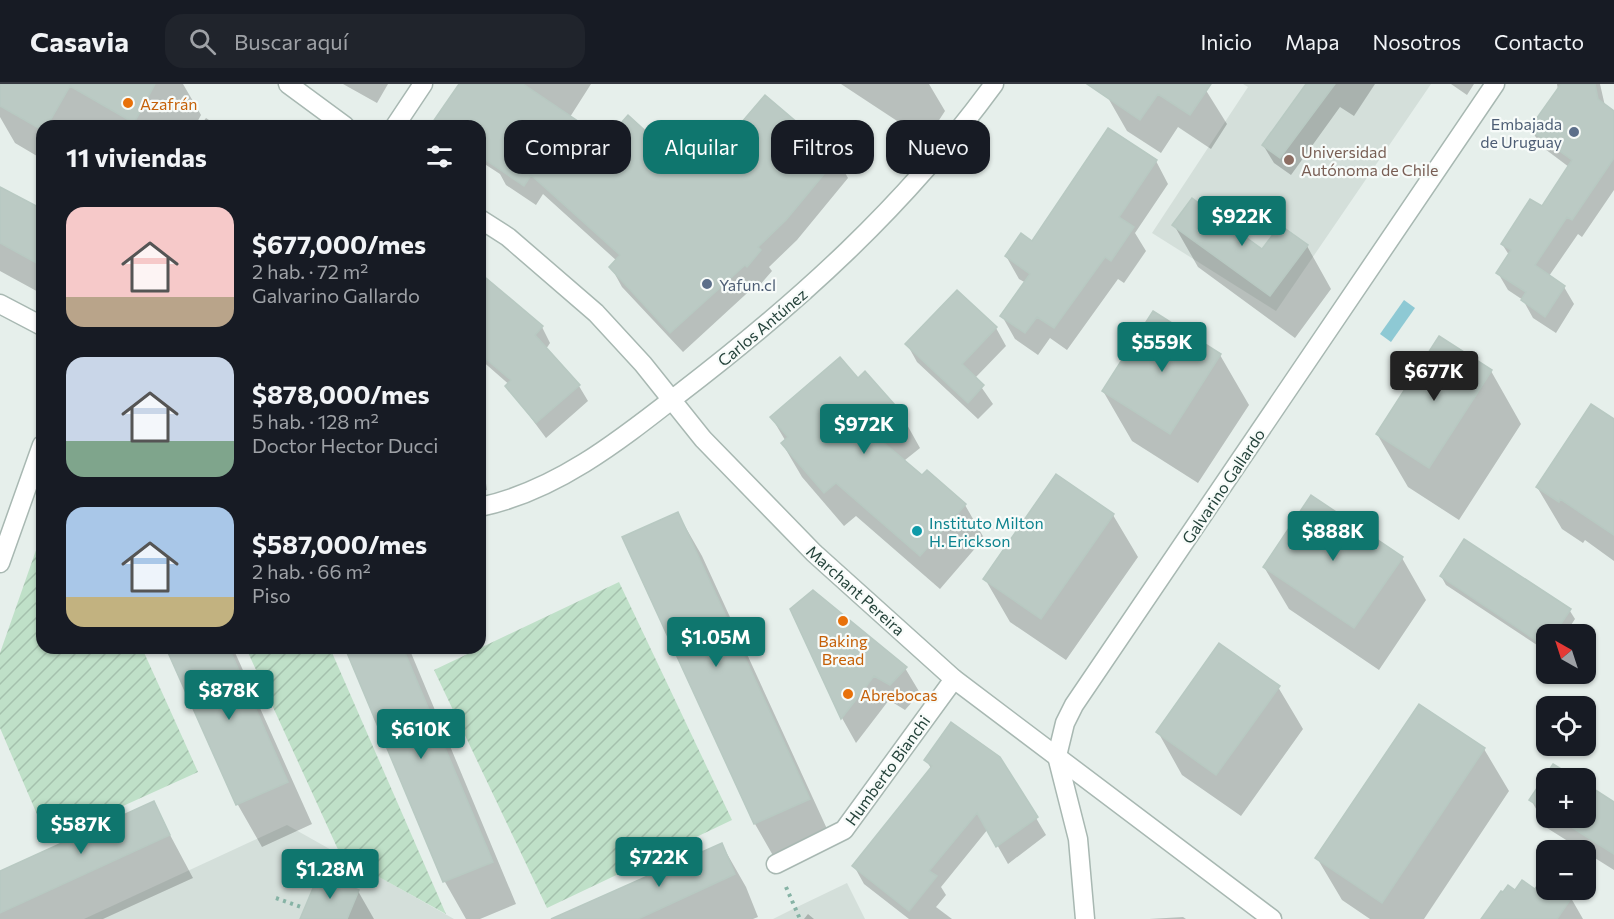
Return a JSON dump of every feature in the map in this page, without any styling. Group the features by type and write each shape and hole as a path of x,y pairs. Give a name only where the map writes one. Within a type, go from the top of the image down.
{"street":[{"path":"288,84 337,120"},
{"path":"399,120 423,84"},
{"name":"Carlos Antúnez","path":"486,506 511,500 580,465 672,400 739,348 840,260 895,206 940,155 994,84"},
{"name":"Galvarino Gallardo","path":"1085,919 1078,840 1057,756 1065,723 1074,705 1495,84"},
{"name":"Marchant Pereira","path":"486,223 508,237 596,313 703,439 813,553 954,679 1272,919"},
{"path":"0,304 36,323"},
{"path":"0,563 36,462"},
{"name":"Humberto Bianchi","path":"776,864 844,830 954,679"}],"path":[{"path":"776,864 800,919"},
{"path":"276,898 304,908"}],"shaded area":[{"name":"Universidad Autónoma de Chile","path":"1243,84 1431,84 1276,311 1152,233 1248,87"},
{"path":"287,825 454,919 84,919"},
{"path":"847,883 865,919 773,919 795,908"}],"green space":[{"path":"36,550 36,654 145,654 198,772 48,840 0,728 0,653"},
{"path":"619,582 732,820 547,908 434,670 468,654 486,654 486,645"},
{"path":"249,654 333,654 446,914 341,856"}],"water":[{"path":"1404,300 1415,308 1391,342 1380,334"}],"building":[{"path":"0,84 155,84 136,120 129,120 70,86 50,120 36,120 36,127 0,106"},
{"path":"459,84 523,84 576,120 504,120 504,172 486,160 486,120 434,120"},
{"path":"1087,84 1211,84 1190,115 1158,94 1140,120"},
{"path":"1306,84 1335,84 1280,158 1262,145"},
{"path":"1561,84 1595,84 1598,99 1614,111 1614,158 1572,220 1567,217 1535,265 1565,286 1545,317 1521,300 1526,292 1496,273 1511,250 1501,244 1530,199 1542,206 1572,160 1529,129"},
{"path":"765,95 794,120 771,120 771,174 824,174 786,220 758,247 761,250 747,267 745,265 670,333 609,267 620,255 531,175 524,186 506,174 631,174 631,120 624,120 628,115 643,129 643,174 759,174 759,120 744,120"},
{"path":"1108,128 1157,160 1119,217 1134,227 1111,261 1105,257 1054,328 1037,317 1025,333 1000,316 1030,274 1005,256 1021,233 1032,241"},
{"path":"0,187 36,206 36,263 0,243"},
{"path":"1192,198 1262,249 1280,225 1308,245 1270,296 1172,225"},
{"path":"486,278 543,326 535,335 580,385 536,423 505,386 511,380 486,359"},
{"path":"957,290 997,327 962,364 984,385 968,403 905,344"},
{"path":"1153,311 1221,354 1170,434 1102,391"},
{"path":"1439,336 1492,370 1429,468 1376,434"},
{"path":"840,357 858,378 865,371 902,413 886,427 892,433 883,442 922,475 927,470 966,504 920,556 836,483 824,493 781,443 788,437 770,417"},
{"path":"1591,404 1614,419 1614,535 1560,499 1559,502 1536,487"},
{"path":"1056,474 1114,514 1041,619 983,579"},
{"path":"1311,495 1403,557 1354,628 1263,567"},
{"path":"678,512 810,799 754,824 622,537"},
{"path":"1464,539 1571,609 1561,624 1536,624 1536,640 1440,576"},
{"path":"813,590 907,667 890,685 874,676 841,719 790,609"},
{"path":"1219,643 1280,686 1216,775 1156,732"},
{"path":"169,654 232,654 288,782 236,805"},
{"path":"348,654 406,654 493,862 443,882"},
{"path":"1419,704 1485,748 1382,903 1315,858"},
{"path":"951,722 1000,757 1038,817 996,847 977,813 929,871 937,876 909,911 852,866 932,766 924,760"},
{"path":"1536,790 1536,805 1529,800"},
{"path":"1596,790 1614,802 1614,854 1596,843 1596,840 1592,840 1573,828 1596,828"},
{"path":"154,801 170,835 0,913 0,871"},
{"path":"722,843 735,874 638,919 551,919"},
{"path":"319,874 359,890 347,919 300,919"},
{"path":"1522,880 1536,888 1536,900 1570,900 1557,919 1481,919 1508,885 1515,890"}],"place":[{"name":"Azafrán","path":"128,103"},
{"name":"Embajada de Uruguay","path":"1574,132"},
{"name":"Universidad Autónoma de Chile","path":"1289,160"},
{"name":"Yafun.cl","path":"707,284"},
{"name":"Instituto Milton H. Erickson","path":"917,531"},
{"name":"Baking Bread","path":"843,621"},
{"name":"Abrebocas","path":"848,694"}]}
